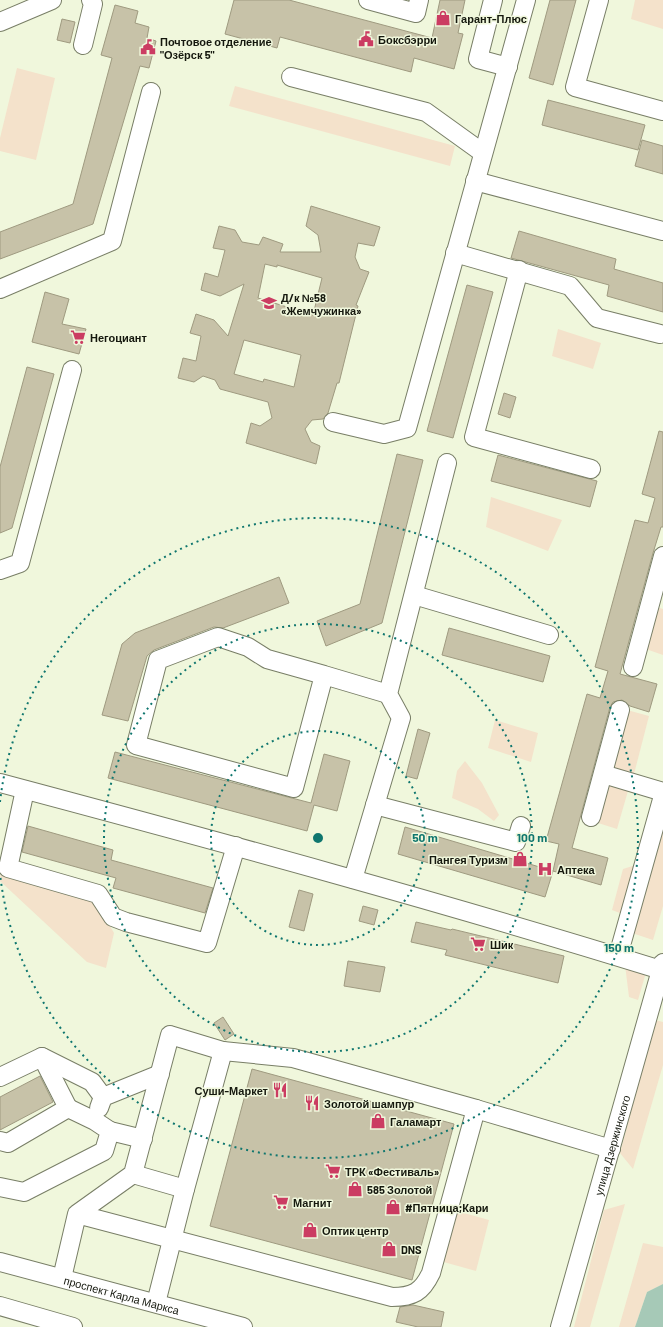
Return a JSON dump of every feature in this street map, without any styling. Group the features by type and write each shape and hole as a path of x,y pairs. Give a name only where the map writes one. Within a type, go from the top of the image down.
{"street":[{"path":"0,22 52,0"},
{"path":"83,44 93,4 91,0"},
{"path":"368,0 416,13 419,0"},
{"path":"493,0 478,59 508,67"},
{"path":"333,422 384,434 406,428 526,0"},
{"path":"598,0 575,87 663,111"},
{"path":"291,77 426,112 483,153"},
{"path":"0,289 112,241 151,92"},
{"path":"475,181 663,231"},
{"path":"455,253 570,286 597,318 660,334"},
{"path":"518,270 474,437 591,468"},
{"path":"0,570 20,563 72,370"},
{"path":"353,879 401,718 388,694 447,462"},
{"path":"633,667 657,604 663,556"},
{"path":"414,595 549,635"},
{"path":"324,676 294,788 136,745 158,660 218,637 248,647 267,659 388,694"},
{"path":"591,817 620,710"},
{"path":"603,774 663,792"},
{"path":"0,783 236,846 618,956 662,966"},
{"path":"25,790 8,868 98,894 113,917 126,922 207,943 236,846"},
{"path":"618,956 663,796"},
{"path":"375,805 516,842 521,826"},
{"name":"улица Дзержинского","path":"560,1327 662,966"},
{"path":"62,1278 77,1214 134,1174 170,1035 223,1051 293,1058 476,1109 610,1149"},
{"path":"156,1303 185,1189 223,1051"},
{"path":"42,1057 68,1108 102,1126 143,1140"},
{"path":"0,1077 42,1057"},
{"path":"0,1187 24,1192 104,1151 102,1126 103,1097 92,1082 42,1057"},
{"path":"103,1097 160,1074"},
{"path":"0,1140 8,1143 68,1108"},
{"path":"77,1214 392,1297 405,1297 418,1292 426,1285 431,1273 476,1109"},
{"path":"134,1174 185,1189"},
{"name":"проспект Карла Маркса","path":"0,1262 243,1327"},
{"path":"0,1306 36,1323 73,1327"}],"shaded area":[{"path":"635,0 663,0 663,29 631,19"},
{"path":"17,68 55,78 36,160 0,151 0,138"},
{"path":"235,86 455,146 450,166 229,106"},
{"path":"558,329 601,343 593,369 552,356"},
{"path":"491,497 562,520 548,551 486,527"},
{"path":"656,607 663,609 663,655 643,648"},
{"path":"627,710 649,716 633,778 610,771"},
{"path":"495,720 538,733 531,762 488,748"},
{"path":"465,761 482,783 499,815 494,821 478,809 452,798 457,771"},
{"path":"608,778 630,784 617,829 595,822"},
{"path":"663,820 663,906 653,940 632,933"},
{"path":"639,864 625,915 612,910 623,869"},
{"path":"1,872 93,897 114,933 106,968 87,962 0,881"},
{"path":"625,965 647,969 638,1000 629,997"},
{"path":"655,1020 663,1022 663,1065 633,1169 620,1153"},
{"path":"625,1204 590,1327 574,1327 604,1210"},
{"path":"453,1210 489,1220 476,1271 440,1261"},
{"path":"643,1243 663,1247 663,1284 647,1292 635,1327 619,1327"},
{"path":"663,1284 663,1327 635,1327 647,1292"}],"building":[{"path":"234,0 289,0 432,38 440,0 465,0 458,33 463,34 454,69 414,58 411,72 280,37 277,48 225,34"},
{"path":"550,0 576,0 553,85 529,78"},
{"path":"115,5 138,11 135,23 149,27 147,38 156,41 149,68 140,66 93,224 0,259 0,232 73,204 112,58 101,55"},
{"path":"62,19 75,22 70,43 57,40"},
{"path":"548,100 645,125 638,150 542,125"},
{"path":"642,140 663,146 663,174 635,166"},
{"path":"311,206 380,227 374,246 358,243 355,257 360,269 369,272 356,305 358,306 339,383 337,383 328,413 323,419 312,420 305,429 311,442 320,446 316,464 246,443 251,423 260,426 272,418 268,402 220,389 215,380 203,376 194,382 178,378 183,358 196,361 201,336 190,333 196,314 214,320 228,336 244,284 220,296 201,290 205,273 218,277 225,250 213,248 219,226 235,230 242,242 259,245 263,237 283,244 280,252 321,252 318,235 306,226","holes":["265,264 277,267 277,265 322,278 313,315 258,298","244,340 301,355 294,387 264,379 263,382 234,374"]},
{"path":"519,231 616,259 614,269 663,283 663,312 607,296 609,285 511,258"},
{"path":"467,285 493,292 453,438 427,431"},
{"path":"45,292 69,299 62,324 86,329 79,354 32,342"},
{"path":"27,367 54,374 12,528 0,533 0,467"},
{"path":"504,393 516,397 510,418 498,414"},
{"path":"659,431 663,432 663,527 661,527 653,553 620,674 657,684 649,712 630,706 622,700 613,702 610,707 572,848 608,858 601,885 553,871 559,844 546,841 587,694 600,698 608,671 595,667 635,520 648,523 655,498 642,494"},
{"path":"397,454 423,460 382,623 326,646 317,621 360,604"},
{"path":"498,455 597,481 590,507 491,481"},
{"path":"279,577 289,603 223,628 214,627 154,650 147,656 128,721 102,715 122,644 135,633"},
{"path":"449,628 550,656 543,682 442,655"},
{"path":"418,729 430,733 417,779 406,776"},
{"path":"115,752 311,803 324,754 350,761 337,811 314,805 307,831 108,778"},
{"path":"28,826 113,850 111,860 213,888 205,913 113,888 116,878 22,852"},
{"path":"405,827 553,871 545,897 398,854"},
{"path":"299,890 313,894 304,931 289,927"},
{"path":"363,906 378,910 374,925 359,921"},
{"path":"416,922 452,929 564,956 558,983 445,955 447,950 411,942"},
{"path":"348,961 385,967 380,992 344,986"},
{"path":"223,1017 234,1034 225,1040 214,1023"},
{"name":"ТРК «Фестиваль»","path":"252,1069 454,1124 412,1280 210,1226"},
{"path":"40,1076 53,1102 0,1130 0,1097"},
{"path":"413,1305 444,1312 441,1327 418,1327 396,1322 400,1307"}],"place":[{"name":"Гарант-Плюс","path":"443,18"},
{"name":"Боксбэрри","path":"366,39"},
{"name":"Почтовое отделение \"Озёрск 5\"","path":"148,47"},
{"name":"Д/к №58 «Жемчужинка»","path":"269,303"},
{"name":"Негоциант","path":"78,337"},
{"name":"Пангея Туризм","path":"520,859"},
{"name":"Аптека","path":"545,869"},
{"name":"Шик","path":"478,944"},
{"name":"Суши-Маркет","path":"280,1090"},
{"name":"Золотой шампур","path":"312,1103"},
{"name":"Галамарт","path":"378,1121"},
{"name":"ТРК «Фестиваль»","path":"333,1171"},
{"name":"585 Золотой","path":"355,1189"},
{"name":"Магнит","path":"281,1202"},
{"name":"#Пятница;Кари","path":"393,1207"},
{"name":"Оптик центр","path":"310,1230"},
{"name":"DNS","path":"389,1249"}]}
